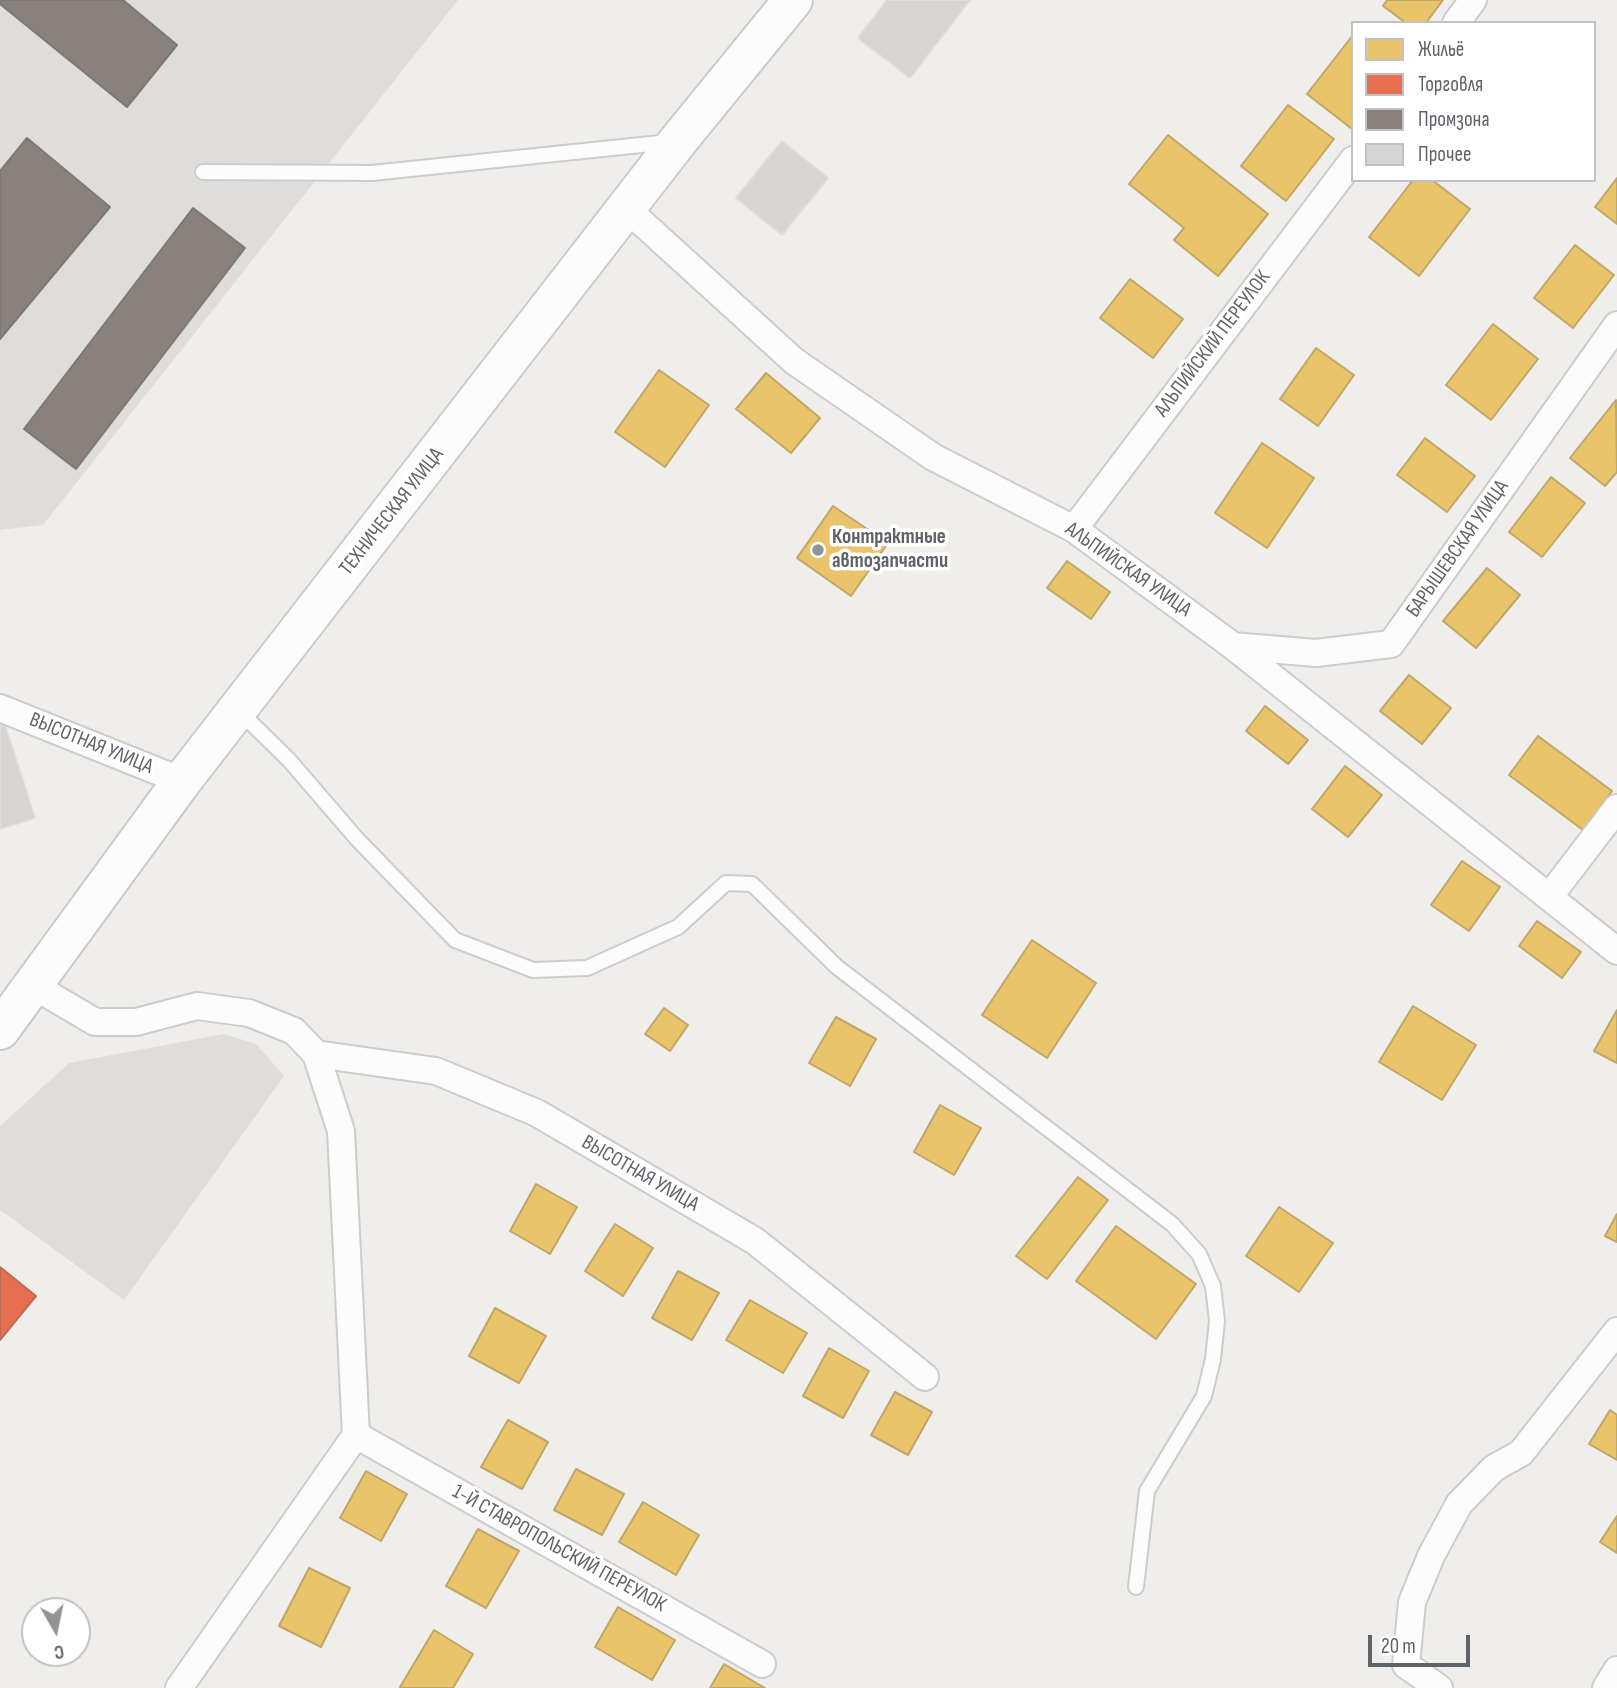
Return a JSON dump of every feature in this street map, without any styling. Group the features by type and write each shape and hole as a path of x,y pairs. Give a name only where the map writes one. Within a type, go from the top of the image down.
{"street":[{"name":"ТЕХНИЧЕСКАЯ УЛИЦА","path":"0,1030 182,781 678,141 793,0"},
{"path":"1457,21 1473,0"},
{"name":"АЛЬПИЙСКИЙ ПЕРЕУЛОК","path":"1074,529 1351,163"},
{"name":"АЛЬПИЙСКАЯ УЛИЦА","path":"627,209 794,361 933,457 1074,529 1233,646 1617,951"},
{"name":"БАРЫШЕВСКАЯ УЛИЦА","path":"1233,646 1316,653 1391,644 1617,325"},
{"name":"ВЫСОТНАЯ УЛИЦА","path":"0,708 182,781"},
{"path":"1549,897 1617,808"},
{"path":"34,986 95,1022 136,1022 197,1006 249,1013 293,1031 316,1054 341,1131 356,1434 179,1688"},
{"name":"ВЫСОТНАЯ УЛИЦА","path":"316,1054 436,1071 537,1113 755,1241 925,1377"},
{"path":"1439,1688 1406,1665 1412,1602 1432,1556 1459,1504 1494,1468 1521,1453 1617,1331"},
{"name":"1-Й СТАВРОПОЛЬСКИЙ ПЕРЕУЛОК","path":"356,1434 762,1664"},
{"path":"1606,1688 1617,1671"}],"lane":[{"path":"203,172 372,173 678,141"},
{"path":"238,710 289,760 357,839 454,940 533,970 587,968 678,927 726,883 752,884 838,967 1172,1224 1199,1254 1213,1286 1217,1321 1213,1359 1204,1396 1147,1491 1136,1587"}],"shaded area":[{"path":"0,0 458,0 43,525 0,530"},
{"path":"224,1034 256,1044 284,1076 124,1300 0,1210 0,1126 69,1063"}],"building: Жильё":[{"path":"1387,0 1443,0 1427,21 1403,21 1383,6"},
{"path":"1351,38 1351,128 1307,94"},
{"path":"1288,105 1334,139 1286,201 1241,166"},
{"path":"1168,135 1268,214 1218,276 1174,240 1184,228 1129,184"},
{"path":"1617,178 1617,224 1595,207"},
{"path":"1411,182 1435,182 1470,209 1419,276 1369,237"},
{"path":"1575,245 1614,275 1573,328 1534,298"},
{"path":"1130,279 1183,319 1153,358 1100,318"},
{"path":"1493,324 1538,359 1491,420 1446,385"},
{"path":"1316,348 1354,375 1318,426 1280,399"},
{"path":"659,370 709,405 665,467 615,432"},
{"path":"766,373 820,418 791,453 736,409"},
{"path":"1616,400 1617,472 1605,486 1570,458"},
{"path":"1425,438 1475,476 1447,512 1397,475"},
{"path":"1262,443 1314,478 1267,548 1215,513"},
{"path":"1551,477 1585,503 1542,557 1509,532"},
{"path":"833,506 888,543 851,596 797,558"},
{"path":"1067,561 1110,592 1091,619 1047,588"},
{"path":"1487,568 1520,595 1476,648 1443,621"},
{"path":"1409,675 1451,708 1422,744 1380,711"},
{"path":"1265,706 1308,740 1288,764 1246,731"},
{"path":"1538,736 1612,791 1583,830 1509,775"},
{"path":"1345,766 1382,795 1348,837 1312,809"},
{"path":"1462,861 1500,887 1469,931 1431,905"},
{"path":"1537,921 1581,952 1562,978 1519,946"},
{"path":"1032,940 1096,983 1047,1058 982,1015"},
{"path":"1413,1006 1476,1045 1442,1100 1379,1062"},
{"path":"664,1008 688,1025 670,1051 645,1034"},
{"path":"1617,1010 1617,1063 1594,1051"},
{"path":"836,1017 876,1039 850,1086 809,1063"},
{"path":"940,1105 981,1128 954,1175 914,1152"},
{"path":"1078,1177 1108,1200 1047,1279 1016,1256"},
{"path":"536,1184 577,1207 550,1254 510,1231"},
{"path":"1279,1207 1333,1243 1299,1292 1246,1256"},
{"path":"1617,1214 1617,1242 1605,1236"},
{"path":"615,1224 653,1248 623,1296 585,1271"},
{"path":"1116,1226 1196,1284 1156,1339 1076,1281"},
{"path":"678,1271 719,1293 692,1340 652,1318"},
{"path":"750,1300 807,1333 783,1373 726,1340"},
{"path":"495,1308 546,1336 519,1383 469,1356"},
{"path":"829,1348 869,1371 843,1418 803,1396"},
{"path":"895,1392 932,1412 908,1455 871,1435"},
{"path":"1610,1410 1617,1415 1617,1460 1589,1444"},
{"path":"508,1420 548,1442 522,1489 481,1467"},
{"path":"576,1469 624,1494 602,1535 554,1510"},
{"path":"366,1471 407,1494 381,1541 340,1518"},
{"path":"643,1502 699,1535 676,1575 619,1542"},
{"path":"1617,1516 1617,1553 1600,1542"},
{"path":"478,1529 519,1551 486,1608 446,1586"},
{"path":"309,1568 350,1588 321,1647 279,1626"},
{"path":"618,1607 675,1640 652,1680 595,1647"},
{"path":"434,1630 473,1654 453,1688 400,1687"},
{"path":"724,1664 765,1688 710,1688"}],"building: Торговля":[{"path":"0,1267 36,1296 0,1340"}],"building: Промзона":[{"path":"0,0 123,0 177,45 127,107 0,4"},
{"path":"27,138 110,207 0,339 0,171"},
{"path":"193,208 245,248 76,469 24,429"}],"building: Прочее":[{"path":"887,0 970,0 910,78 858,38"},
{"path":"782,141 828,178 782,235 736,198"},
{"path":"5,725 35,818 0,829 0,726"}],"place":[{"name":"Контрактные автозапчасти","path":"818,550"}]}
